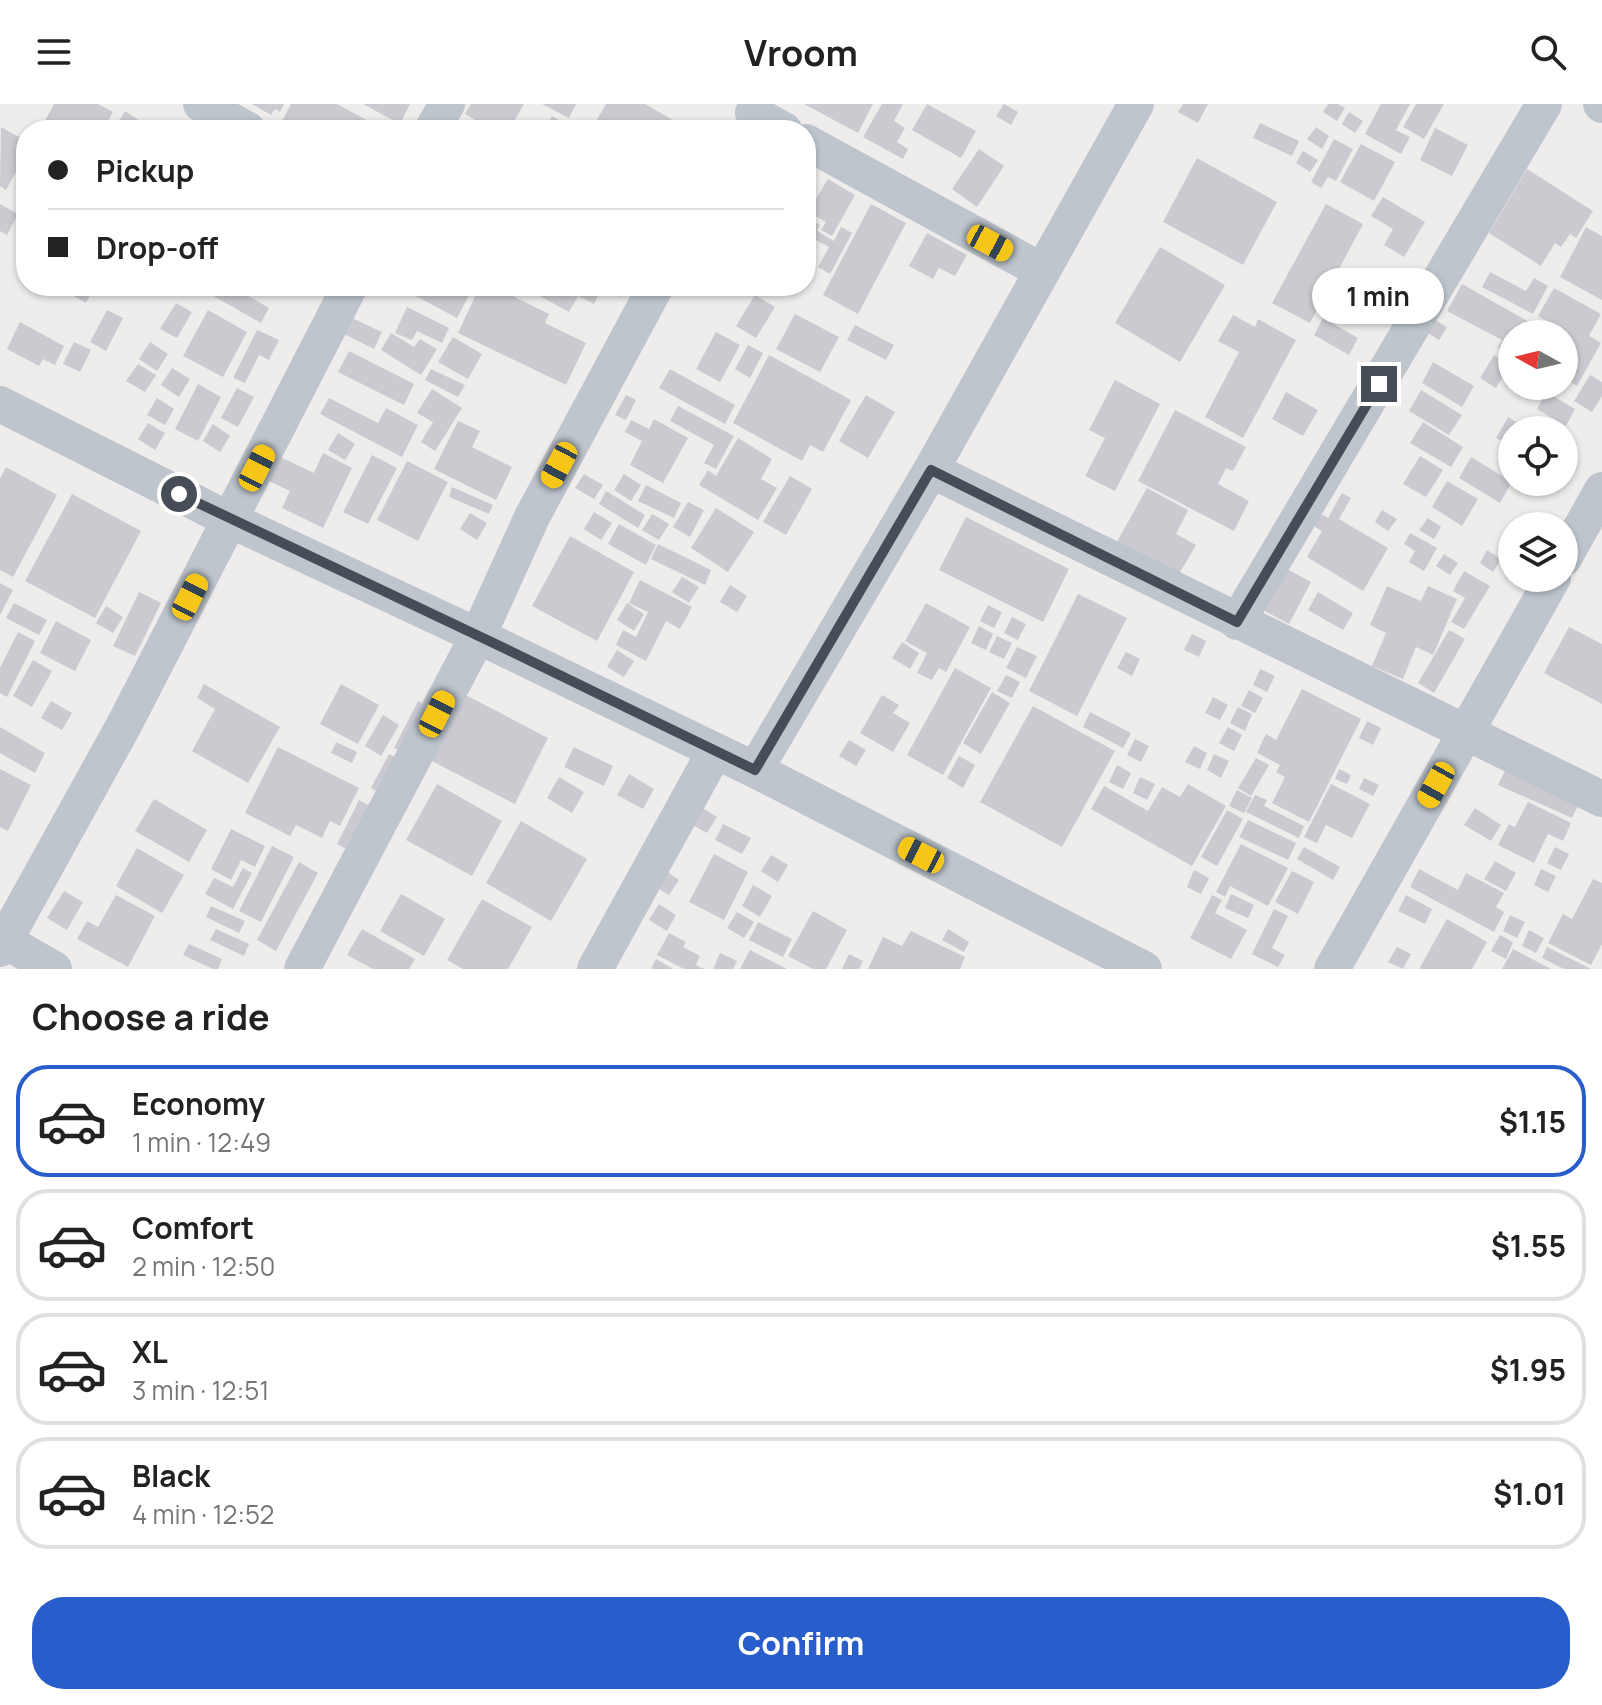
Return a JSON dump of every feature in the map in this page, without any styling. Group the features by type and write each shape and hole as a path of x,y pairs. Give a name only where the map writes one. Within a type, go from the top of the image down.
{"street":[{"path":"201,104 230,120"},
{"path":"755,770 931,470 1136,104"},
{"path":"1237,622 1544,104"},
{"path":"816,147 1042,271"},
{"path":"54,969 2,943 124,725 345,296"},
{"path":"302,969 478,636 532,517 651,296"},
{"path":"0,404 230,520 755,770 1144,969"},
{"path":"931,470 1602,799"},
{"path":"1578,533 1602,490"},
{"path":"1332,969 1545,592"},
{"path":"595,969 715,751"}],"building":[{"path":"54,104 98,104 113,112 109,120 46,120"},
{"path":"252,104 284,104 280,112 275,109 271,115"},
{"path":"291,104 337,104 367,120 283,120"},
{"path":"363,104 410,104 402,120 393,120"},
{"path":"471,104 524,104 515,120 476,120 465,114"},
{"path":"542,104 576,104 569,118"},
{"path":"606,104 645,104 673,120 597,120"},
{"path":"804,104 873,104 858,133"},
{"path":"882,104 903,104 894,121 905,128 897,142 908,149 903,159 863,137"},
{"path":"927,104 976,131 961,158 912,130"},
{"path":"1004,104 1018,112 1011,125 996,116"},
{"path":"1183,104 1208,104 1198,123 1178,112"},
{"path":"1328,104 1345,108 1337,121 1323,112"},
{"path":"1381,104 1410,104 1396,130 1410,137 1401,154 1365,134"},
{"path":"1416,104 1444,104 1424,139 1403,127"},
{"path":"125,111 138,120 120,120"},
{"path":"1349,112 1363,121 1355,133 1342,124"},
{"path":"1260,123 1299,141 1292,156 1253,138"},
{"path":"1,127 16,135 16,172 6,190 0,186"},
{"path":"1316,127 1329,136 1322,149 1307,139"},
{"path":"1435,128 1468,145 1452,176 1420,160"},
{"path":"1334,139 1353,149 1336,181 1328,177 1321,188 1311,182"},
{"path":"1361,144 1395,162 1374,201 1340,182"},
{"path":"979,149 1004,166 977,207 952,189"},
{"path":"1303,151 1318,160 1310,172 1296,163"},
{"path":"1197,158 1277,202 1243,265 1163,222"},
{"path":"1527,169 1593,211 1576,238 1570,234 1561,247 1555,243 1541,266 1489,233"},
{"path":"828,179 855,195 832,236 821,230 826,222 816,216 816,199"},
{"path":"1383,197 1425,222 1404,257 1384,245 1393,229 1371,216"},
{"path":"0,204 16,213 16,218 7,235 0,231"},
{"path":"871,204 906,223 858,314 823,295"},
{"path":"1326,204 1363,224 1310,323 1272,303"},
{"path":"816,223 820,225 817,231 834,241 841,227 852,233 830,274 818,267 829,247 816,240"},
{"path":"1586,227 1602,236 1602,300 1560,277"},
{"path":"927,233 967,255 955,276 939,268 933,279 909,266"},
{"path":"1160,247 1225,285 1180,362 1115,323"},
{"path":"1490,272 1526,291 1534,278 1548,286 1533,314 1482,287"},
{"path":"1380,274 1392,280 1378,306 1350,290 1357,278 1372,287"},
{"path":"1462,284 1526,320 1498,320 1498,338 1447,311"},
{"path":"1554,288 1601,314 1589,336 1601,343 1578,384 1578,320 1545,320 1538,316"},
{"path":"74,296 90,296 86,303"},
{"path":"214,296 248,296 269,308 261,323"},
{"path":"416,296 469,296 457,318"},
{"path":"475,296 512,296 549,314 545,323 586,343 566,385 458,333"},
{"path":"539,296 578,296 569,312"},
{"path":"578,296 598,296 594,304"},
{"path":"754,296 775,307 756,338 736,326"},
{"path":"176,303 192,312 177,338 160,329"},
{"path":"407,307 449,328 442,343 417,331 412,340 395,333"},
{"path":"107,310 123,318 106,351 90,342"},
{"path":"208,310 247,332 223,377 183,356"},
{"path":"795,314 839,337 820,372 776,349"},
{"path":"1233,315 1255,327 1258,319 1296,340 1243,438 1205,417 1239,352 1218,341"},
{"path":"352,318 382,332 374,349 344,334"},
{"path":"1323,318 1358,338 1349,355 1314,335"},
{"path":"1433,319 1447,327 1439,340 1425,331"},
{"path":"20,322 64,346 55,365 43,359 39,366 7,349"},
{"path":"855,325 894,345 886,360 847,340"},
{"path":"257,330 279,340 269,360 259,355 245,383 233,378"},
{"path":"716,332 740,345 720,382 696,369"},
{"path":"391,333 414,347 420,339 437,349 421,375 381,350"},
{"path":"453,337 482,354 468,379 438,362"},
{"path":"74,342 91,350 80,372 63,364"},
{"path":"150,342 168,354 157,371 139,359"},
{"path":"748,345 763,353 750,378 735,369"},
{"path":"349,351 414,384 404,405 338,372"},
{"path":"769,355 851,400 823,452 810,445 802,461 733,423"},
{"path":"1494,355 1498,358 1496,388 1480,378"},
{"path":"1433,362 1474,386 1462,407 1422,383"},
{"path":"138,364 156,375 145,392 126,381"},
{"path":"172,368 190,379 179,397 161,385"},
{"path":"431,369 465,385 458,397 425,380"},
{"path":"670,369 735,405 725,424 659,388"},
{"path":"1590,375 1602,382 1602,396 1592,412 1574,401 1578,400"},
{"path":"1115,380 1160,404 1115,491 1085,476 1105,438 1089,430"},
{"path":"198,384 221,397 198,441 175,429"},
{"path":"237,388 254,397 238,427 221,418"},
{"path":"432,389 462,408 435,451 421,442 433,422 417,413"},
{"path":"1421,390 1462,415 1449,435 1409,411"},
{"path":"1286,392 1318,410 1303,436 1272,419"},
{"path":"626,395 636,400 626,420 615,415"},
{"path":"866,395 895,412 868,458 839,441"},
{"path":"157,398 174,409 165,425 147,415"},
{"path":"329,398 378,423 386,408 418,425 402,457 320,414"},
{"path":"1542,400 1560,400 1575,409 1571,416 1549,416 1537,409"},
{"path":"678,406 734,436 716,469 704,463 714,445 670,421"},
{"path":"1175,410 1246,447 1233,471 1226,468 1218,484 1249,501 1234,531 1138,481"},
{"path":"654,419 688,438 663,483 630,465 642,441 625,432 631,420 649,429"},
{"path":"458,421 480,431 472,447 512,467 496,500 434,469"},
{"path":"1423,422 1463,447 1451,467 1410,443"},
{"path":"148,423 165,433 155,450 138,439"},
{"path":"213,424 230,436 220,452 203,441"},
{"path":"338,433 355,444 345,460 328,450"},
{"path":"738,438 772,459 761,479 777,488 758,520 699,485 708,470 716,476"},
{"path":"323,453 352,468 323,528 282,508 290,491 267,480 278,456 314,473"},
{"path":"372,455 397,468 368,524 343,512"},
{"path":"1420,456 1443,470 1426,497 1403,484"},
{"path":"1471,457 1498,473 1498,496 1504,496 1500,503 1459,478"},
{"path":"407,461 448,482 418,541 377,520"},
{"path":"6,467 57,495 13,577 0,570 0,479"},
{"path":"584,474 603,485 594,499 575,488"},
{"path":"624,474 641,485 631,501 614,490"},
{"path":"790,476 812,489 786,535 763,522"},
{"path":"1447,481 1478,499 1462,526 1432,507"},
{"path":"646,485 681,503 674,518 638,501"},
{"path":"452,487 493,505 489,514 449,497"},
{"path":"1147,488 1188,510 1176,534 1196,545 1179,574 1114,547"},
{"path":"606,491 645,515 638,528 599,504"},
{"path":"1342,493 1351,498 1339,519 1388,548 1363,591 1307,557 1322,531 1315,527 1318,516 1328,518"},
{"path":"72,494 141,531 95,618 25,581"},
{"path":"688,502 704,510 690,537 673,527"},
{"path":"716,508 754,532 728,572 691,548"},
{"path":"1382,510 1397,519 1388,531 1375,522"},
{"path":"594,512 612,523 601,540 584,529"},
{"path":"470,513 487,523 477,540 460,529"},
{"path":"652,514 669,524 659,540 642,530"},
{"path":"966,517 1069,569 1043,622 939,570"},
{"path":"1428,518 1441,527 1434,539 1419,530"},
{"path":"619,524 656,545 646,565 608,544"},
{"path":"1410,533 1437,548 1424,571 1409,562 1415,551 1404,544"},
{"path":"570,536 634,572 597,641 532,606"},
{"path":"658,544 711,570 705,585 651,559"},
{"path":"1487,550 1498,557 1493,572 1480,563"},
{"path":"1444,554 1458,563 1450,575 1436,566"},
{"path":"1285,568 1311,582 1289,624 1263,610"},
{"path":"1464,571 1490,586 1464,629 1451,622 1465,598 1453,591"},
{"path":"682,577 699,587 689,603 672,592"},
{"path":"640,580 692,607 680,629 666,621 646,661 616,645 623,630 636,637 648,612 629,603"},
{"path":"0,583 13,590 0,615"},
{"path":"730,585 747,596 737,612 720,602"},
{"path":"1387,586 1421,601 1428,586 1457,599 1433,655 1416,647 1403,679 1372,666 1386,633 1370,625"},
{"path":"139,592 161,603 135,656 113,646"},
{"path":"1318,592 1353,613 1343,630 1308,610"},
{"path":"1078,594 1127,618 1077,716 1029,691"},
{"path":"14,603 47,620 39,635 6,618"},
{"path":"627,603 644,614 634,631 617,620"},
{"path":"926,603 970,627 946,672 939,668 932,680 917,673 927,653 905,641"},
{"path":"988,605 1002,612 994,628 980,621"},
{"path":"106,606 123,617 113,633 96,623"},
{"path":"1012,617 1026,624 1018,640 1004,633"},
{"path":"56,621 91,640 75,671 40,653"},
{"path":"979,626 993,634 986,650 971,643"},
{"path":"1569,627 1602,644 1602,704 1544,673"},
{"path":"1449,630 1465,639 1434,693 1418,683"},
{"path":"18,632 35,641 7,697 0,693 0,668"},
{"path":"1192,634 1206,641 1199,657 1184,650"},
{"path":"997,636 1012,643 1004,659 989,652"},
{"path":"902,642 919,653 910,669 892,658"},
{"path":"1017,647 1037,656 1026,678 1006,668"},
{"path":"617,650 634,661 624,677 607,667"},
{"path":"1126,652 1140,659 1132,676 1117,668"},
{"path":"33,660 52,671 32,707 13,696"},
{"path":"955,668 991,688 943,775 907,755"},
{"path":"1260,669 1275,676 1267,692 1253,685"},
{"path":"1006,675 1020,682 1012,698 997,691"},
{"path":"204,684 280,727 248,783 192,751 215,709 197,698"},
{"path":"341,684 379,705 358,744 320,724"},
{"path":"1302,689 1361,719 1309,822 1272,803 1285,777 1276,772 1280,765 1257,753 1266,734 1276,740"},
{"path":"1249,690 1263,698 1255,713 1241,706"},
{"path":"992,692 1010,703 981,754 963,743"},
{"path":"462,693 548,738 515,804 428,759"},
{"path":"882,695 899,705 893,713 910,723 893,752 860,733"},
{"path":"1213,697 1228,705 1220,720 1205,713"},
{"path":"51,701 72,713 62,730 41,718"},
{"path":"418,701 429,707 405,754 394,748"},
{"path":"1033,706 1115,751 1062,847 980,802"},
{"path":"1238,707 1252,714 1245,731 1230,723"},
{"path":"1090,712 1131,733 1123,748 1083,727"},
{"path":"383,715 399,725 381,756 365,746"},
{"path":"1367,721 1381,728 1373,745 1359,738"},
{"path":"0,727 45,753 35,773 0,753"},
{"path":"1228,727 1242,735 1234,751 1219,743"},
{"path":"1135,739 1149,746 1141,762 1127,755"},
{"path":"849,740 866,750 856,766 839,756"},
{"path":"336,742 357,752 352,763 331,753"},
{"path":"1194,746 1207,753 1200,769 1185,762"},
{"path":"278,747 359,788 340,826 330,821 322,838 296,825 290,836 245,813"},
{"path":"574,747 613,766 604,786 564,767"},
{"path":"389,754 400,760 382,794 371,788"},
{"path":"1214,754 1229,761 1221,778 1207,770"},
{"path":"959,756 975,765 963,788 947,778"},
{"path":"1256,758 1269,765 1251,796 1238,788"},
{"path":"1117,765 1131,773 1123,789 1109,782"},
{"path":"0,769 31,785 8,831 0,827"},
{"path":"1339,769 1351,775 1347,784 1335,779"},
{"path":"1505,771 1579,804 1572,818 1498,785"},
{"path":"629,774 654,789 643,809 617,795"},
{"path":"559,777 584,792 572,813 547,798"},
{"path":"1140,777 1155,784 1147,800 1133,793"},
{"path":"1364,778 1379,785 1373,796 1359,789"},
{"path":"437,784 502,821 472,876 406,840"},
{"path":"1188,784 1226,806 1192,866 1091,809 1104,786 1148,811 1162,787 1180,797"},
{"path":"1331,784 1370,804 1352,838 1326,825 1317,843 1304,837"},
{"path":"1237,790 1252,798 1244,813 1229,806"},
{"path":"1255,795 1267,800 1264,806 1304,826 1299,838 1246,812"},
{"path":"154,799 207,830 189,862 135,831"},
{"path":"359,800 372,807 349,850 337,844"},
{"path":"1528,802 1571,823 1563,841 1548,834 1534,863 1498,845 1509,824 1515,827"},
{"path":"699,806 717,817 707,833 689,823"},
{"path":"1475,808 1501,825 1491,841 1464,825"},
{"path":"1227,810 1243,819 1217,866 1201,857"},
{"path":"1248,820 1296,843 1288,860 1239,837"},
{"path":"521,821 587,859 551,921 486,883"},
{"path":"723,824 751,838 742,854 715,840"},
{"path":"231,829 265,846 255,867 241,860 231,880 211,869"},
{"path":"1241,844 1288,868 1268,906 1230,886 1225,897 1216,892"},
{"path":"272,846 294,857 261,922 239,911"},
{"path":"1304,847 1340,867 1333,880 1297,859"},
{"path":"1555,847 1569,854 1561,870 1547,863"},
{"path":"137,848 184,875 162,913 116,886"},
{"path":"714,854 748,872 724,920 689,902"},
{"path":"771,855 788,865 778,882 761,871"},
{"path":"1495,861 1516,873 1506,891 1484,879"},
{"path":"299,862 318,873 276,951 257,940"},
{"path":"243,868 252,873 233,909 205,894 214,878 233,887"},
{"path":"662,868 679,880 669,895 652,885"},
{"path":"1419,869 1458,890 1466,873 1504,893 1496,907 1504,912 1494,932 1410,887"},
{"path":"1541,869 1556,876 1548,892 1534,885"},
{"path":"1194,870 1209,878 1201,894 1187,887"},
{"path":"1292,871 1314,882 1298,914 1275,902"},
{"path":"1593,879 1602,883 1602,944 1591,965 1548,943 1563,914 1572,919"},
{"path":"753,885 772,896 760,917 742,906"},
{"path":"64,891 83,902 67,930 47,918"},
{"path":"401,894 445,919 424,956 380,931"},
{"path":"1231,894 1254,905 1248,918 1225,908"},
{"path":"116,895 155,916 128,967 77,939 87,921 98,927"},
{"path":"1212,895 1222,900 1215,913 1247,930 1231,959 1190,938"},
{"path":"1406,895 1432,909 1425,924 1398,911"},
{"path":"482,899 532,927 508,969 463,969 447,960"},
{"path":"659,904 676,915 667,931 649,920"},
{"path":"211,906 245,921 239,933 206,917"},
{"path":"1274,909 1288,916 1272,948 1285,955 1278,967 1252,954"},
{"path":"813,911 847,930 826,969 813,969 788,956"},
{"path":"737,912 754,922 744,938 727,928"},
{"path":"1510,915 1525,922 1517,938 1503,931"},
{"path":"1447,919 1487,942 1472,969 1419,969"},
{"path":"758,922 792,939 783,957 749,940"},
{"path":"216,929 249,944 244,956 210,940"},
{"path":"362,929 415,959 409,969 373,969 347,955"},
{"path":"948,929 969,942 964,952 942,940"},
{"path":"1529,930 1544,938 1536,953 1522,946"},
{"path":"911,931 965,957 960,969 868,969 883,937 902,946"},
{"path":"669,933 686,942 683,947 700,956 696,965 704,969 684,969 657,955"},
{"path":"1500,935 1513,942 1506,959 1491,951"},
{"path":"189,944 222,959 218,969 183,955"},
{"path":"1397,947 1411,954 1403,969 1388,962"},
{"path":"1547,947 1591,969 1564,969 1542,958"},
{"path":"1513,949 1551,969 1502,969"},
{"path":"750,950 787,969 740,969"},
{"path":"720,953 737,961 733,969 713,969"},
{"path":"849,954 863,961 859,969 842,969"},
{"path":"656,959 673,969 651,969"}],"route":[{"path":"179,494 755,770 931,470 1237,622 1379,384"}]}
